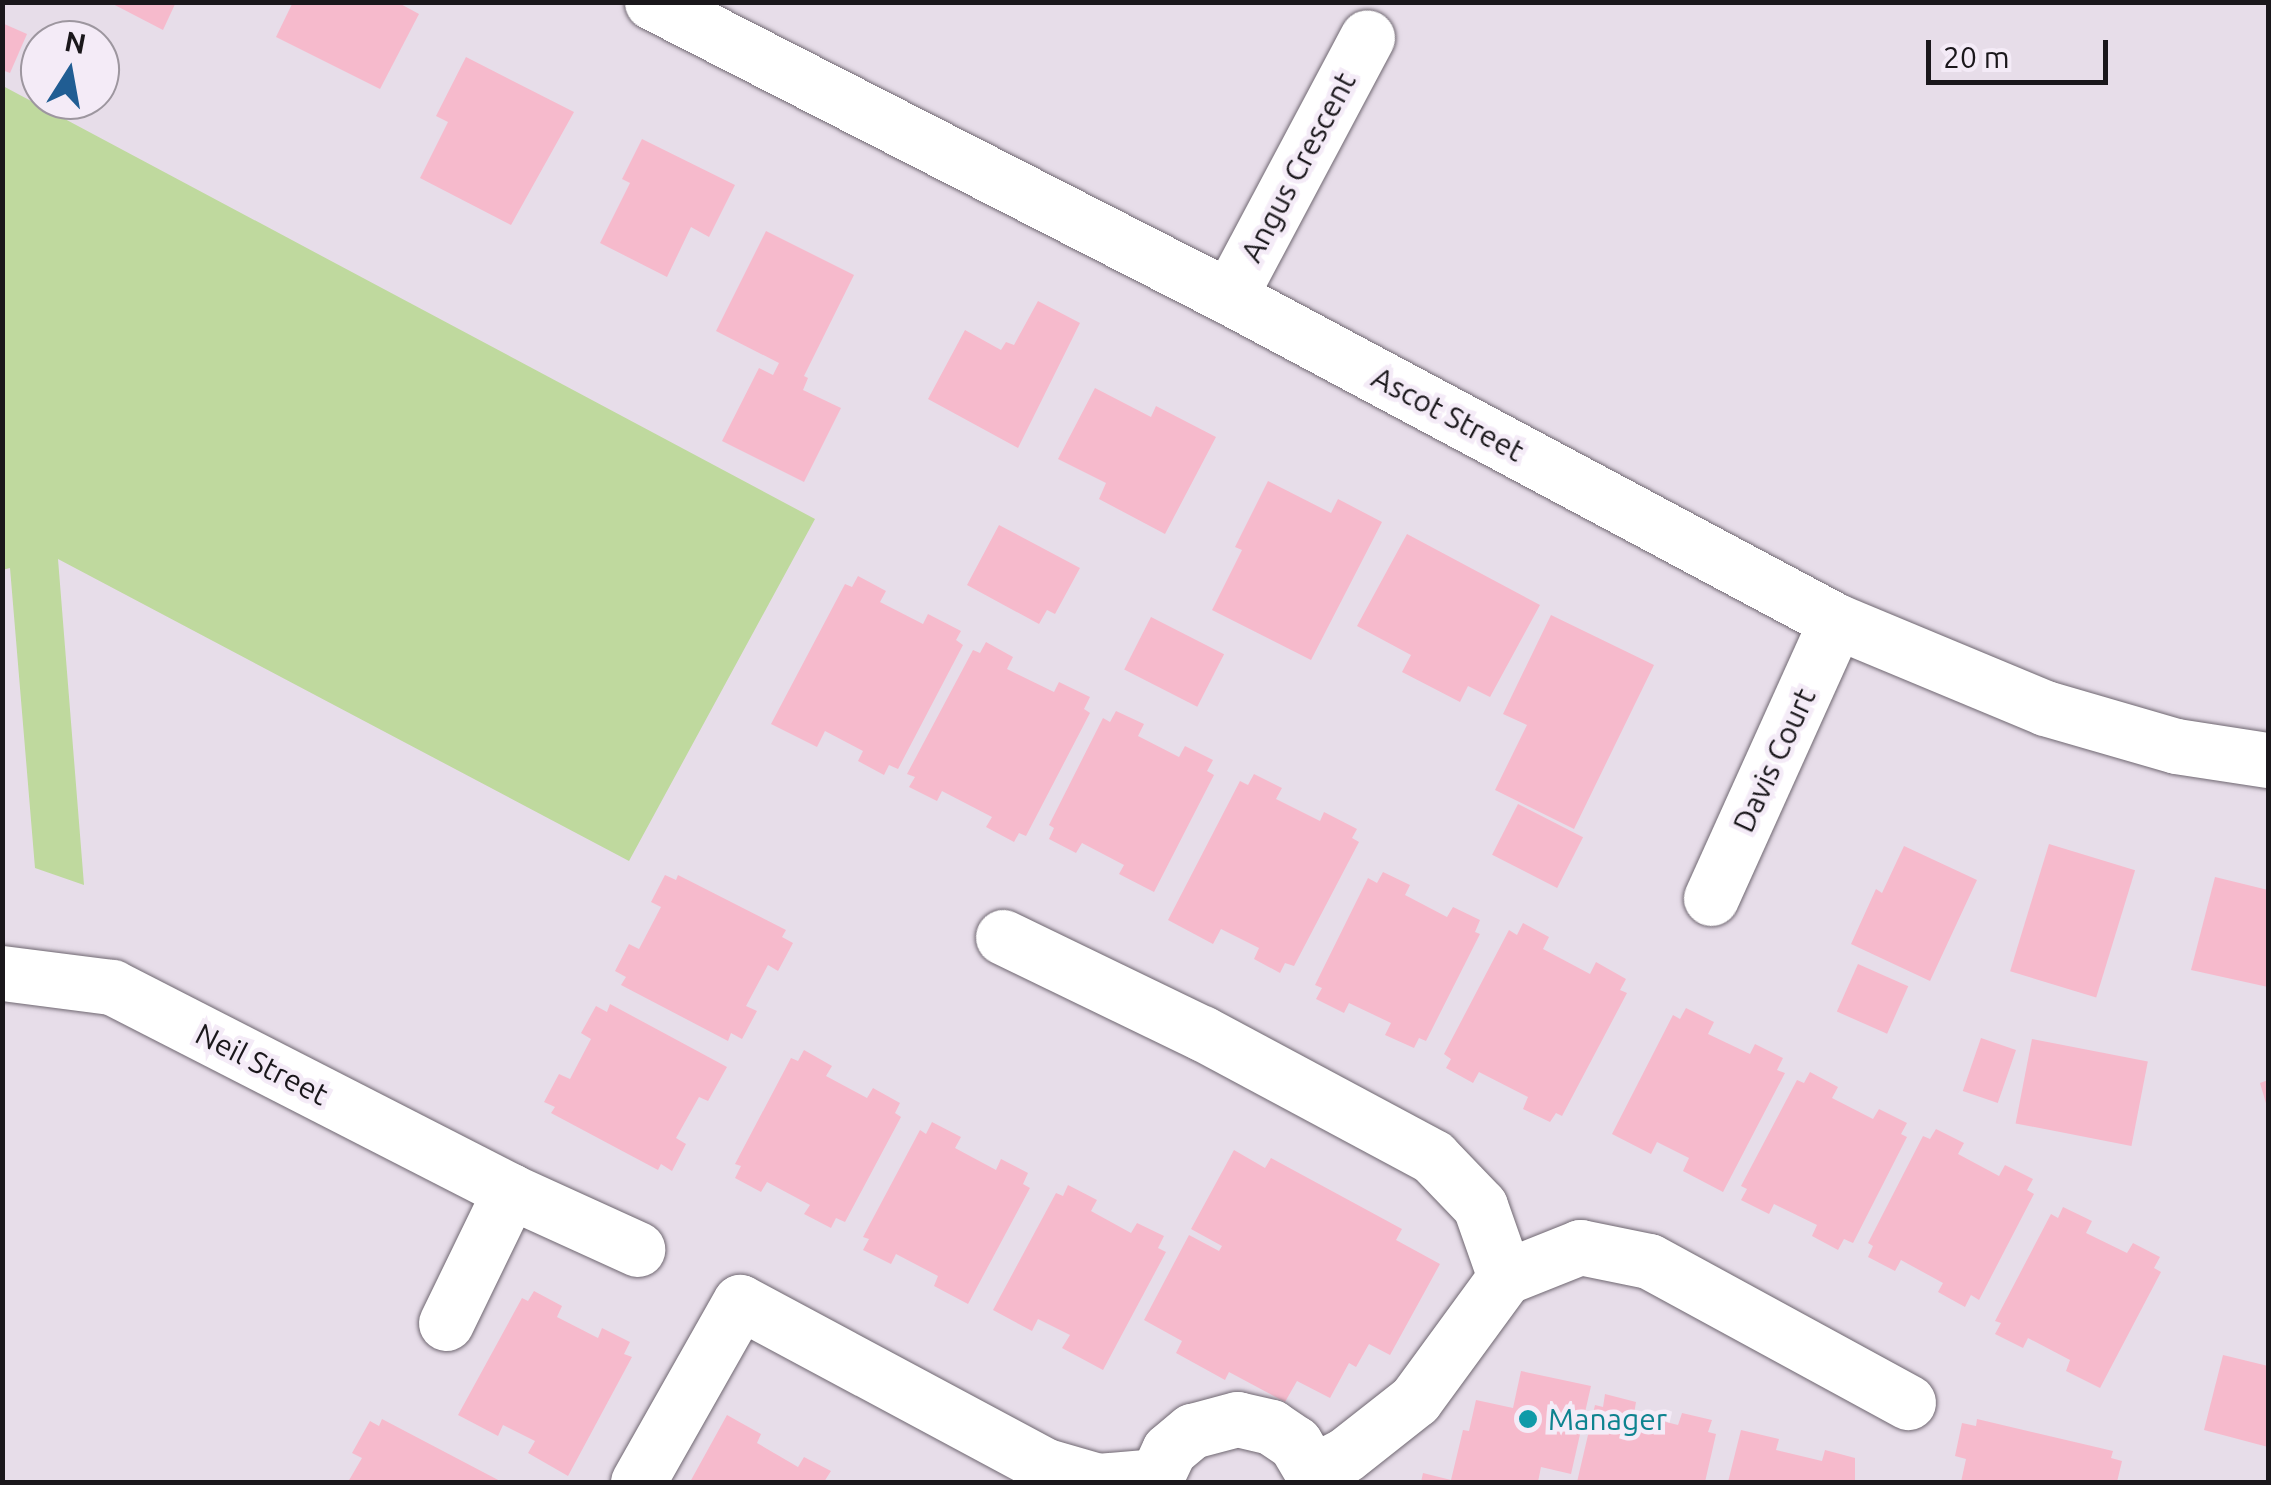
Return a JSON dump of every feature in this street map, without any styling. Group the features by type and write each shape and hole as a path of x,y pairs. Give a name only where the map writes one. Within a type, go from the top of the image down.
{"street":[{"name":"Ascot Street","path":"652,2 1229,298 1836,621 2045,708 2176,746 2268,760"},
{"name":"Angus Crescent","path":"1229,298 1367,37"},
{"name":"Davis Court","path":"1711,898 1836,621"},
{"path":"1002,936 1202,1033 1433,1157 1480,1206 1504,1277"},
{"name":"Neil Street","path":"2,972 112,986 510,1190 637,1249"},
{"path":"446,1323 510,1190"},
{"path":"638,1482 740,1302 1046,1466 1098,1481 1154,1479 1169,1450 1192,1431 1236,1419 1271,1427 1296,1443 1316,1476 1415,1400 1504,1277 1580,1248 1650,1261 1908,1402"}],"green space":[{"path":"3,86 20,95 20,120 67,120 815,519 629,861 58,559 84,885 35,868 10,568 2,570"}],"building":[{"path":"109,2 176,2 163,30"},
{"path":"293,2 397,2 419,14 380,89 276,37"},
{"path":"2,23 20,31 20,50 10,73 2,70"},
{"path":"466,57 574,112 511,225 420,178 448,122 436,116"},
{"path":"642,139 735,185 709,237 691,227 667,277 600,243 630,183 622,179"},
{"path":"766,231 854,275 804,376 808,378 803,390 841,408 804,482 722,441 759,368 773,375 779,363 716,331"},
{"path":"1038,301 1080,323 1018,448 928,399 965,330 1001,350 1006,342 1014,345"},
{"path":"1095,388 1151,417 1156,406 1216,437 1165,534 1099,499 1106,483 1058,459"},
{"path":"1268,481 1331,513 1338,499 1382,522 1311,660 1212,610 1242,550 1235,547"},
{"path":"999,525 1080,568 1055,614 1047,610 1039,624 967,585"},
{"path":"1407,534 1540,605 1490,697 1468,686 1460,702 1402,672 1411,655 1357,626"},
{"path":"858,576 886,591 880,602 923,624 928,614 961,631 956,640 963,645 898,769 889,765 884,775 858,761 863,751 825,731 817,747 771,724 845,584 852,587"},
{"path":"1551,615 1654,665 1574,829 1495,790 1527,725 1503,714"},
{"path":"1151,617 1224,654 1197,707 1124,670"},
{"path":"986,642 1013,657 1007,669 1054,692 1059,682 1090,697 1084,709 1090,713 1026,836 1019,833 1014,842 986,827 992,817 942,791 937,801 909,787 915,777 907,774 973,650 980,653"},
{"path":"1116,711 1144,724 1138,736 1179,757 1185,746 1213,760 1207,771 1214,775 1154,892 1119,874 1124,865 1082,843 1076,853 1049,839 1054,828 1049,825 1103,718 1110,722"},
{"path":"1254,774 1282,788 1276,799 1320,821 1324,812 1357,829 1352,838 1359,842 1294,966 1285,963 1280,973 1254,959 1259,948 1221,929 1213,944 1168,920 1240,781 1248,785"},
{"path":"1518,804 1583,837 1557,888 1492,855"},
{"path":"2049,844 2135,870 2096,998 2010,971"},
{"path":"1904,846 1977,880 1930,981 1851,944 1876,889 1882,893"},
{"path":"1383,872 1410,885 1405,895 1447,917 1453,907 1480,920 1475,932 1480,934 1426,1041 1419,1038 1414,1048 1385,1035 1391,1023 1349,1003 1344,1013 1316,999 1322,988 1315,985 1368,878 1377,883"},
{"path":"665,875 676,880 678,875 786,930 782,937 793,943 778,971 768,965 746,1006 757,1011 742,1039 731,1033 728,1041 621,985 626,977 615,971 629,944 639,949 661,907 651,902"},
{"path":"2215,877 2268,890 2268,987 2191,970"},
{"path":"1523,923 1549,937 1543,949 1590,974 1596,962 1626,979 1620,990 1627,993 1562,1116 1556,1113 1550,1122 1523,1109 1528,1097 1479,1072 1473,1083 1446,1068 1451,1059 1444,1054 1509,930 1517,935"},
{"path":"1858,964 1908,986 1887,1034 1837,1012"},
{"path":"610,1004 727,1067 708,1101 699,1097 676,1138 686,1144 672,1171 661,1164 658,1170 551,1113 555,1107 544,1102 559,1074 570,1079 591,1039 581,1033 596,1006 607,1012"},
{"path":"1686,1008 1714,1022 1708,1034 1750,1054 1755,1044 1783,1058 1777,1070 1785,1073 1723,1192 1683,1171 1689,1158 1657,1142 1651,1154 1612,1134 1673,1015 1680,1019"},
{"path":"1981,1038 2016,1050 1998,1103 1963,1091"},
{"path":"2032,1039 2148,1062 2131,1146 2016,1123"},
{"path":"804,1050 832,1066 826,1076 867,1098 873,1088 900,1103 895,1113 901,1117 845,1222 836,1218 831,1228 804,1214 810,1205 767,1182 761,1192 735,1178 741,1166 735,1164 791,1058 798,1061"},
{"path":"1810,1072 1838,1087 1832,1098 1873,1119 1879,1109 1907,1123 1901,1134 1907,1137 1853,1243 1844,1239 1838,1250 1812,1236 1817,1225 1774,1204 1769,1214 1741,1200 1747,1189 1741,1186 1797,1080 1804,1083"},
{"path":"2268,1080 2268,1110 2260,1083"},
{"path":"932,1122 961,1137 955,1148 996,1170 1001,1159 1028,1173 1023,1184 1030,1188 968,1304 934,1286 938,1276 896,1254 891,1264 863,1250 869,1239 863,1237 920,1130 926,1134"},
{"path":"1936,1129 1964,1143 1958,1154 1999,1176 2005,1165 2033,1179 2027,1190 2034,1194 1979,1300 1971,1295 1965,1307 1938,1292 1943,1283 1901,1260 1895,1271 1868,1257 1873,1246 1868,1243 1923,1136 1930,1139"},
{"path":"1234,1150 1265,1168 1271,1158 1402,1229 1396,1240 1440,1264 1390,1355 1369,1344 1356,1367 1349,1363 1330,1398 1297,1381 1285,1402 1229,1372 1225,1380 1176,1353 1182,1341 1144,1320 1189,1235 1219,1251 1222,1246 1191,1229"},
{"path":"1068,1185 1097,1200 1091,1211 1131,1233 1137,1223 1164,1236 1158,1248 1166,1252 1103,1370 1062,1348 1070,1335 1038,1319 1032,1331 993,1310 1056,1193 1063,1196"},
{"path":"2063,1207 2092,1221 2086,1233 2127,1253 2133,1243 2160,1257 2154,1268 2161,1272 2100,1388 2066,1371 2070,1360 2028,1338 2023,1348 1995,1334 2001,1323 1995,1321 2051,1214 2058,1218"},
{"path":"534,1291 562,1306 557,1317 598,1338 602,1328 630,1342 624,1354 632,1357 568,1476 528,1453 535,1441 503,1425 498,1436 458,1415 522,1298 528,1301"},
{"path":"2223,1355 2268,1366 2268,1447 2204,1430"},
{"name":"Manager","path":"1521,1371 1591,1386 1571,1474 1541,1467 1538,1482 1421,1482 1423,1473 1451,1480 1463,1430 1469,1431 1476,1400 1513,1408"},
{"path":"1605,1394 1636,1402 1634,1414 1678,1425 1682,1413 1712,1420 1708,1432 1716,1434 1705,1482 1577,1482 1595,1405 1603,1407"},
{"path":"727,1415 761,1434 757,1443 798,1467 804,1457 831,1471 824,1482 690,1482"},
{"path":"382,1419 502,1482 348,1482 362,1458 352,1453 370,1421 379,1426"},
{"path":"1977,1419 2113,1451 2111,1458 2122,1461 2117,1482 1961,1482 1966,1459 1955,1456 1962,1423 1976,1426"},
{"path":"1741,1430 1779,1439 1776,1450 1822,1461 1825,1450 1855,1458 1855,1482 1728,1482"}],"place":[{"name":"Manager","path":"1528,1419"}]}
